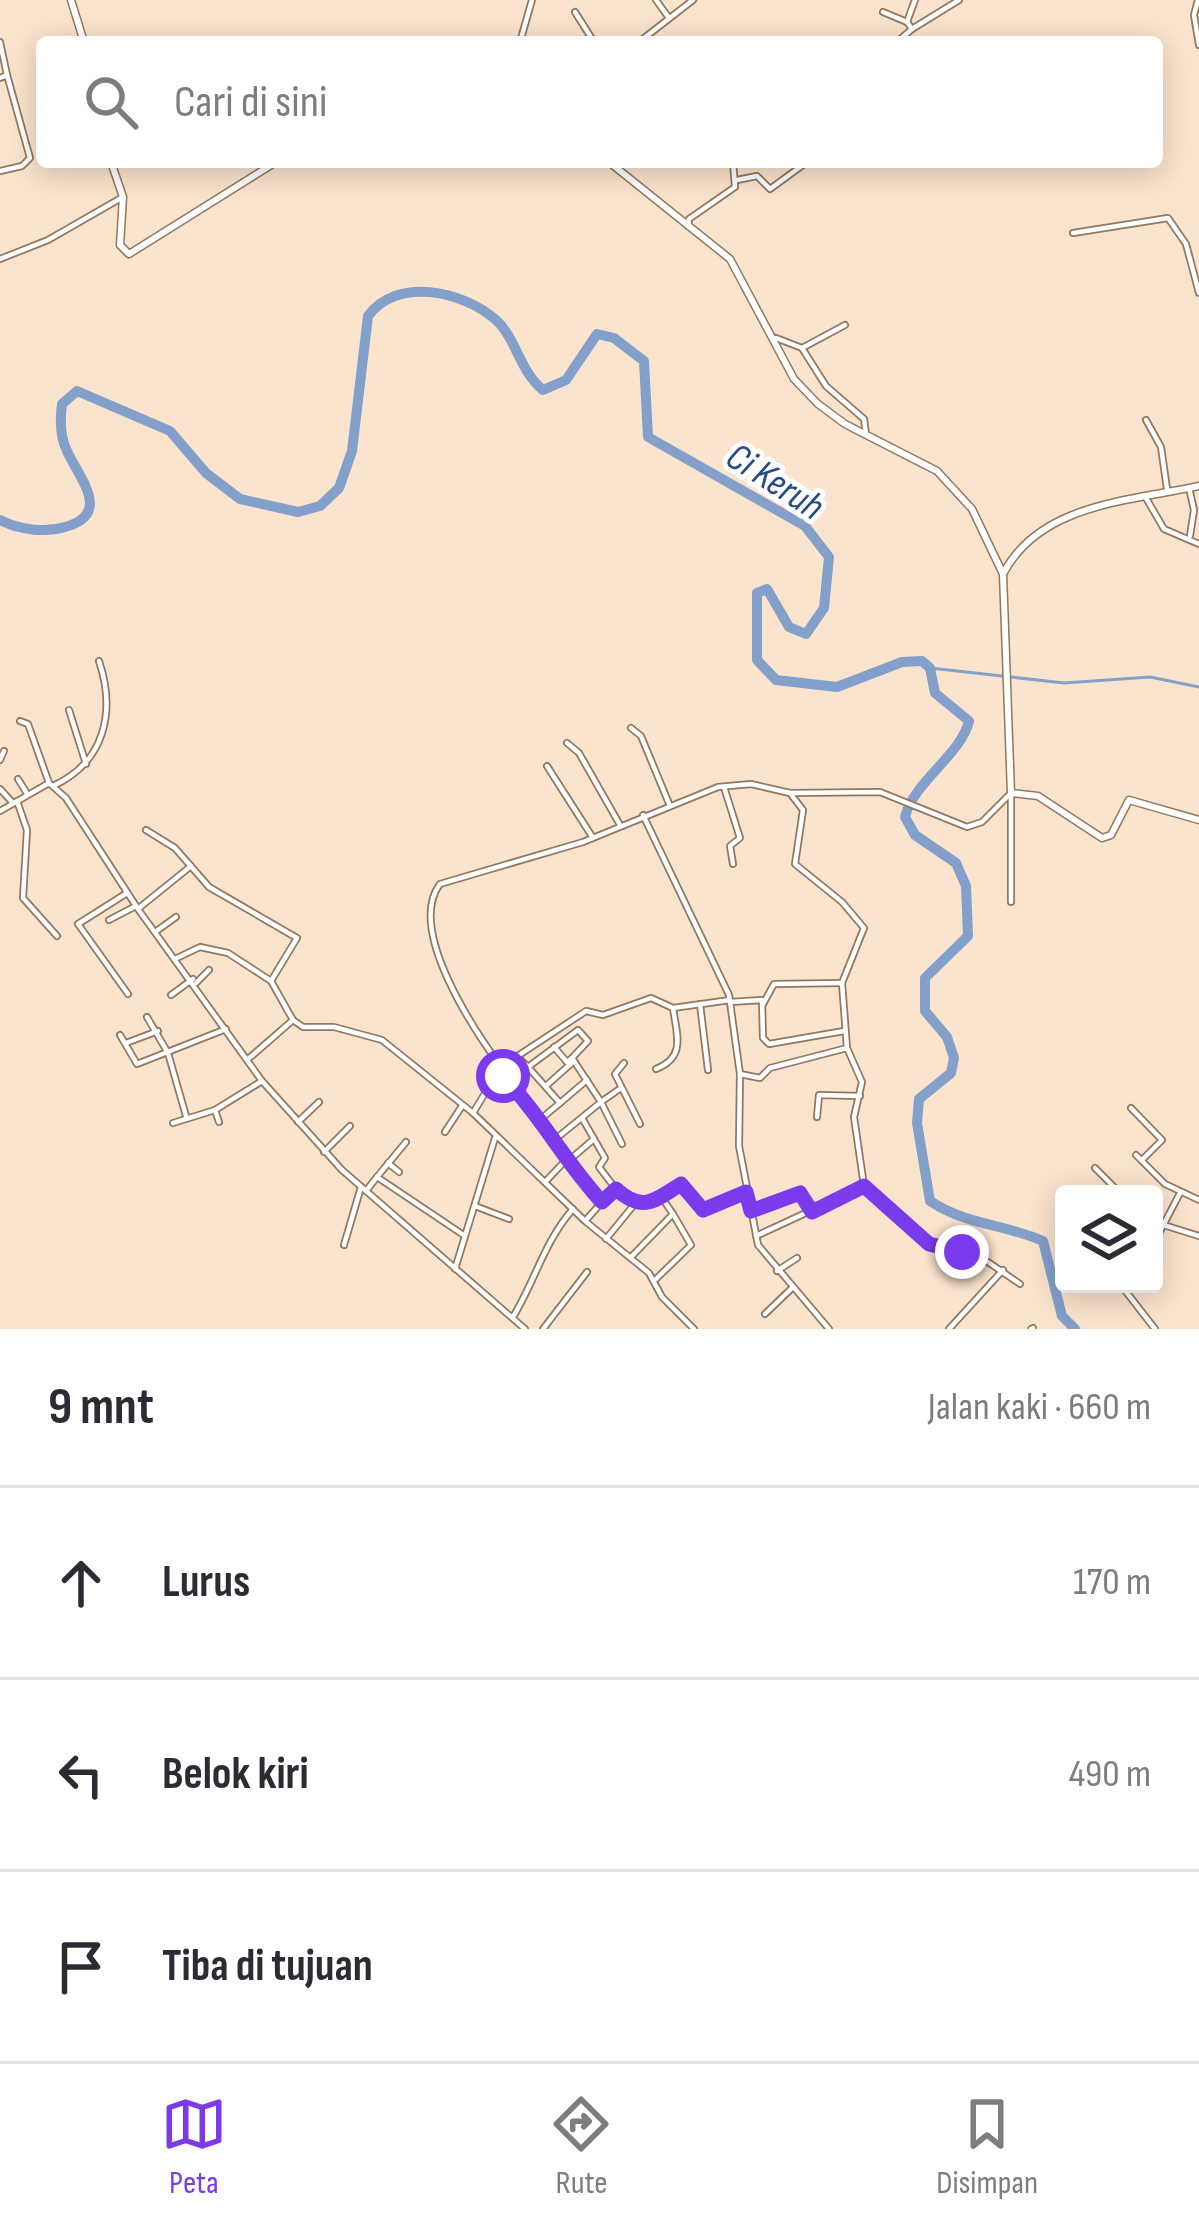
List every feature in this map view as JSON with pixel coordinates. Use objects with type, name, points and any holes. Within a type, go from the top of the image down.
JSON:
[{"type":"street","points":[[71,0],[82,36]]},
{"type":"street","points":[[522,36],[532,0]]},
{"type":"street","points":[[656,0],[669,18]]},
{"type":"street","points":[[646,36],[693,0]]},
{"type":"street","points":[[908,22],[915,0]]},
{"type":"street","points":[[904,36],[959,0]]},
{"type":"street","points":[[1198,0],[1194,15],[1199,46]]},
{"type":"street","points":[[574,12],[590,36]]},
{"type":"street","points":[[883,12],[908,22],[912,29]]},
{"type":"street","points":[[0,42],[3,76],[30,158],[22,166],[0,171]]},
{"type":"street","points":[[113,168],[124,197],[120,245],[129,254],[266,168]]},
{"type":"street","points":[[617,168],[730,259],[800,387],[829,415],[952,484],[982,526],[1003,574],[1011,902]]},
{"type":"street","points":[[688,226],[689,219],[731,191],[737,180],[734,168]]},
{"type":"street","points":[[737,180],[757,176],[770,189],[799,168]]},
{"type":"street","points":[[0,259],[48,240],[124,197]]},
{"type":"street","points":[[1073,233],[1168,218],[1186,244],[1199,293]]},
{"type":"street","points":[[802,348],[845,325]]},
{"type":"street","points":[[776,338],[802,348],[826,386],[864,419],[866,434]]},
{"type":"street","points":[[1146,420],[1161,447],[1168,489]]},
{"type":"street","points":[[1003,574],[1017,550],[1042,530],[1168,489],[1194,487],[1190,538]]},
{"type":"street","points":[[1144,494],[1164,529],[1199,544]]},
{"type":"street","points":[[0,811],[26,792],[86,764],[110,709],[99,661]]},
{"type":"street","points":[[69,710],[86,764]]},
{"type":"street","points":[[20,722],[28,724],[51,784],[83,821],[137,908],[195,981],[262,1081],[363,1189],[525,1329]]},
{"type":"street","points":[[631,728],[640,736],[670,806]]},
{"type":"street","points":[[567,743],[578,753],[620,825]]},
{"type":"street","points":[[0,760],[4,751]]},
{"type":"street","points":[[547,766],[592,838]]},
{"type":"street","points":[[18,779],[26,792]]},
{"type":"street","points":[[501,1066],[448,983],[437,946],[436,888],[592,838],[643,815],[724,787],[751,784],[790,793],[826,790],[902,797],[955,825],[975,826],[1011,794],[1038,796],[1102,838],[1111,835],[1129,800],[1199,820]]},
{"type":"street","points":[[724,787],[740,838],[730,846],[733,864]]},
{"type":"street","points":[[0,789],[15,802],[26,824],[23,898],[57,936]]},
{"type":"street","points":[[790,793],[803,810],[795,864],[842,902],[864,928],[842,983],[847,1048],[862,1082],[854,1117],[864,1186],[929,1244],[1003,1270],[1020,1284]]},
{"type":"street","points":[[643,815],[730,1001],[740,1074],[737,1123],[756,1236],[776,1271],[820,1326],[829,1329]]},
{"type":"street","points":[[146,830],[209,887],[298,939],[271,981]]},
{"type":"street","points":[[110,920],[137,908],[191,866]]},
{"type":"street","points":[[128,893],[78,924],[128,994]]},
{"type":"street","points":[[155,932],[176,917]]},
{"type":"street","points":[[176,959],[200,947],[227,953],[271,981],[292,1020],[303,1028],[334,1027],[382,1040],[472,1113],[585,1221],[656,1279],[662,1297],[690,1328]]},
{"type":"street","points":[[172,994],[209,970]]},
{"type":"street","points":[[763,1004],[774,984],[842,983]]},
{"type":"street","points":[[472,1113],[501,1066],[586,1011],[603,1015],[651,998],[673,1008],[761,999],[763,1038],[769,1044],[844,1031]]},
{"type":"street","points":[[700,1004],[708,1070]]},
{"type":"street","points":[[656,1069],[672,1063],[678,1053],[673,1008]]},
{"type":"street","points":[[147,1017],[168,1053],[186,1116]]},
{"type":"street","points":[[247,1060],[292,1020]]},
{"type":"street","points":[[120,1034],[136,1064],[226,1029]]},
{"type":"street","points":[[528,1067],[580,1030],[588,1041],[545,1087]]},
{"type":"street","points":[[127,1043],[158,1031]]},
{"type":"street","points":[[554,1046],[587,1080],[622,1144]]},
{"type":"street","points":[[740,1074],[760,1078],[770,1068],[847,1048]]},
{"type":"street","points":[[518,1056],[560,1103]]},
{"type":"street","points":[[624,1063],[615,1074],[640,1124]]},
{"type":"street","points":[[503,1076],[542,1118],[566,1162],[602,1202]]},
{"type":"street","points":[[542,1118],[587,1080]]},
{"type":"street","points":[[173,1123],[215,1110],[262,1081]]},
{"type":"street","points":[[557,1139],[621,1088]]},
{"type":"street","points":[[817,1117],[819,1095],[860,1096]]},
{"type":"street","points":[[298,1123],[319,1102]]},
{"type":"street","points":[[445,1132],[462,1106]]},
{"type":"street","points":[[1131,1108],[1161,1137],[1139,1158],[1180,1193],[1199,1200]]},
{"type":"street","points":[[215,1110],[219,1123]]},
{"type":"street","points":[[582,1118],[605,1158],[583,1181]]},
{"type":"street","points":[[324,1152],[350,1126]]},
{"type":"street","points":[[455,1269],[495,1138]]},
{"type":"street","points":[[545,1182],[594,1139]]},
{"type":"street","points":[[344,1245],[363,1189],[406,1142]]},
{"type":"street","points":[[388,1163],[399,1172]]},
{"type":"street","points":[[599,1167],[634,1204]]},
{"type":"street","points":[[1095,1168],[1112,1185]]},
{"type":"street","points":[[377,1177],[464,1236]]},
{"type":"street","points":[[606,1238],[634,1204],[662,1198],[681,1184],[707,1210],[746,1192]]},
{"type":"street","points":[[756,1236],[864,1186]]},
{"type":"street","points":[[585,1221],[616,1189]]},
{"type":"street","points":[[751,1211],[800,1193],[812,1212]]},
{"type":"street","points":[[1163,1231],[1180,1193]]},
{"type":"street","points":[[656,1279],[691,1245],[662,1198]]},
{"type":"street","points":[[475,1206],[508,1219]]},
{"type":"street","points":[[512,1318],[543,1262],[543,1247],[573,1209]]},
{"type":"street","points":[[630,1258],[673,1214]]},
{"type":"street","points":[[1165,1228],[1199,1236]]},
{"type":"street","points":[[776,1271],[797,1258]]},
{"type":"street","points":[[949,1329],[1003,1270]]},
{"type":"street","points":[[543,1329],[587,1272]]},
{"type":"street","points":[[765,1314],[792,1288]]},
{"type":"street","points":[[1127,1293],[1156,1329]]},
{"type":"waterway","name":"Ci Keruh","points":[[0,520],[49,530],[79,521],[87,513],[88,494],[61,428],[62,404],[77,391],[170,431],[206,473],[240,499],[298,512],[320,506],[339,488],[352,451],[368,316],[395,296],[430,292],[482,310],[503,327],[543,390],[566,380],[597,334],[614,338],[644,361],[648,437],[805,526],[829,557],[824,608],[806,634],[789,627],[767,589],[757,593],[757,660],[776,680],[837,687],[902,662],[922,661],[930,668],[935,693],[969,721],[905,817],[915,835],[956,863],[966,886],[968,936],[925,978],[925,1011],[947,1037],[954,1058],[951,1073],[919,1099],[917,1123],[930,1201],[957,1215],[1043,1241],[1062,1316],[1075,1329]]},
{"type":"waterway","points":[[930,668],[1064,683],[1150,677],[1199,687]]},
{"type":"route","points":[[503,1076],[542,1118],[565,1161],[602,1202],[616,1189],[629,1202],[649,1205],[681,1184],[703,1210],[746,1192],[751,1211],[800,1193],[812,1212],[864,1186],[929,1244],[962,1252]]}]
